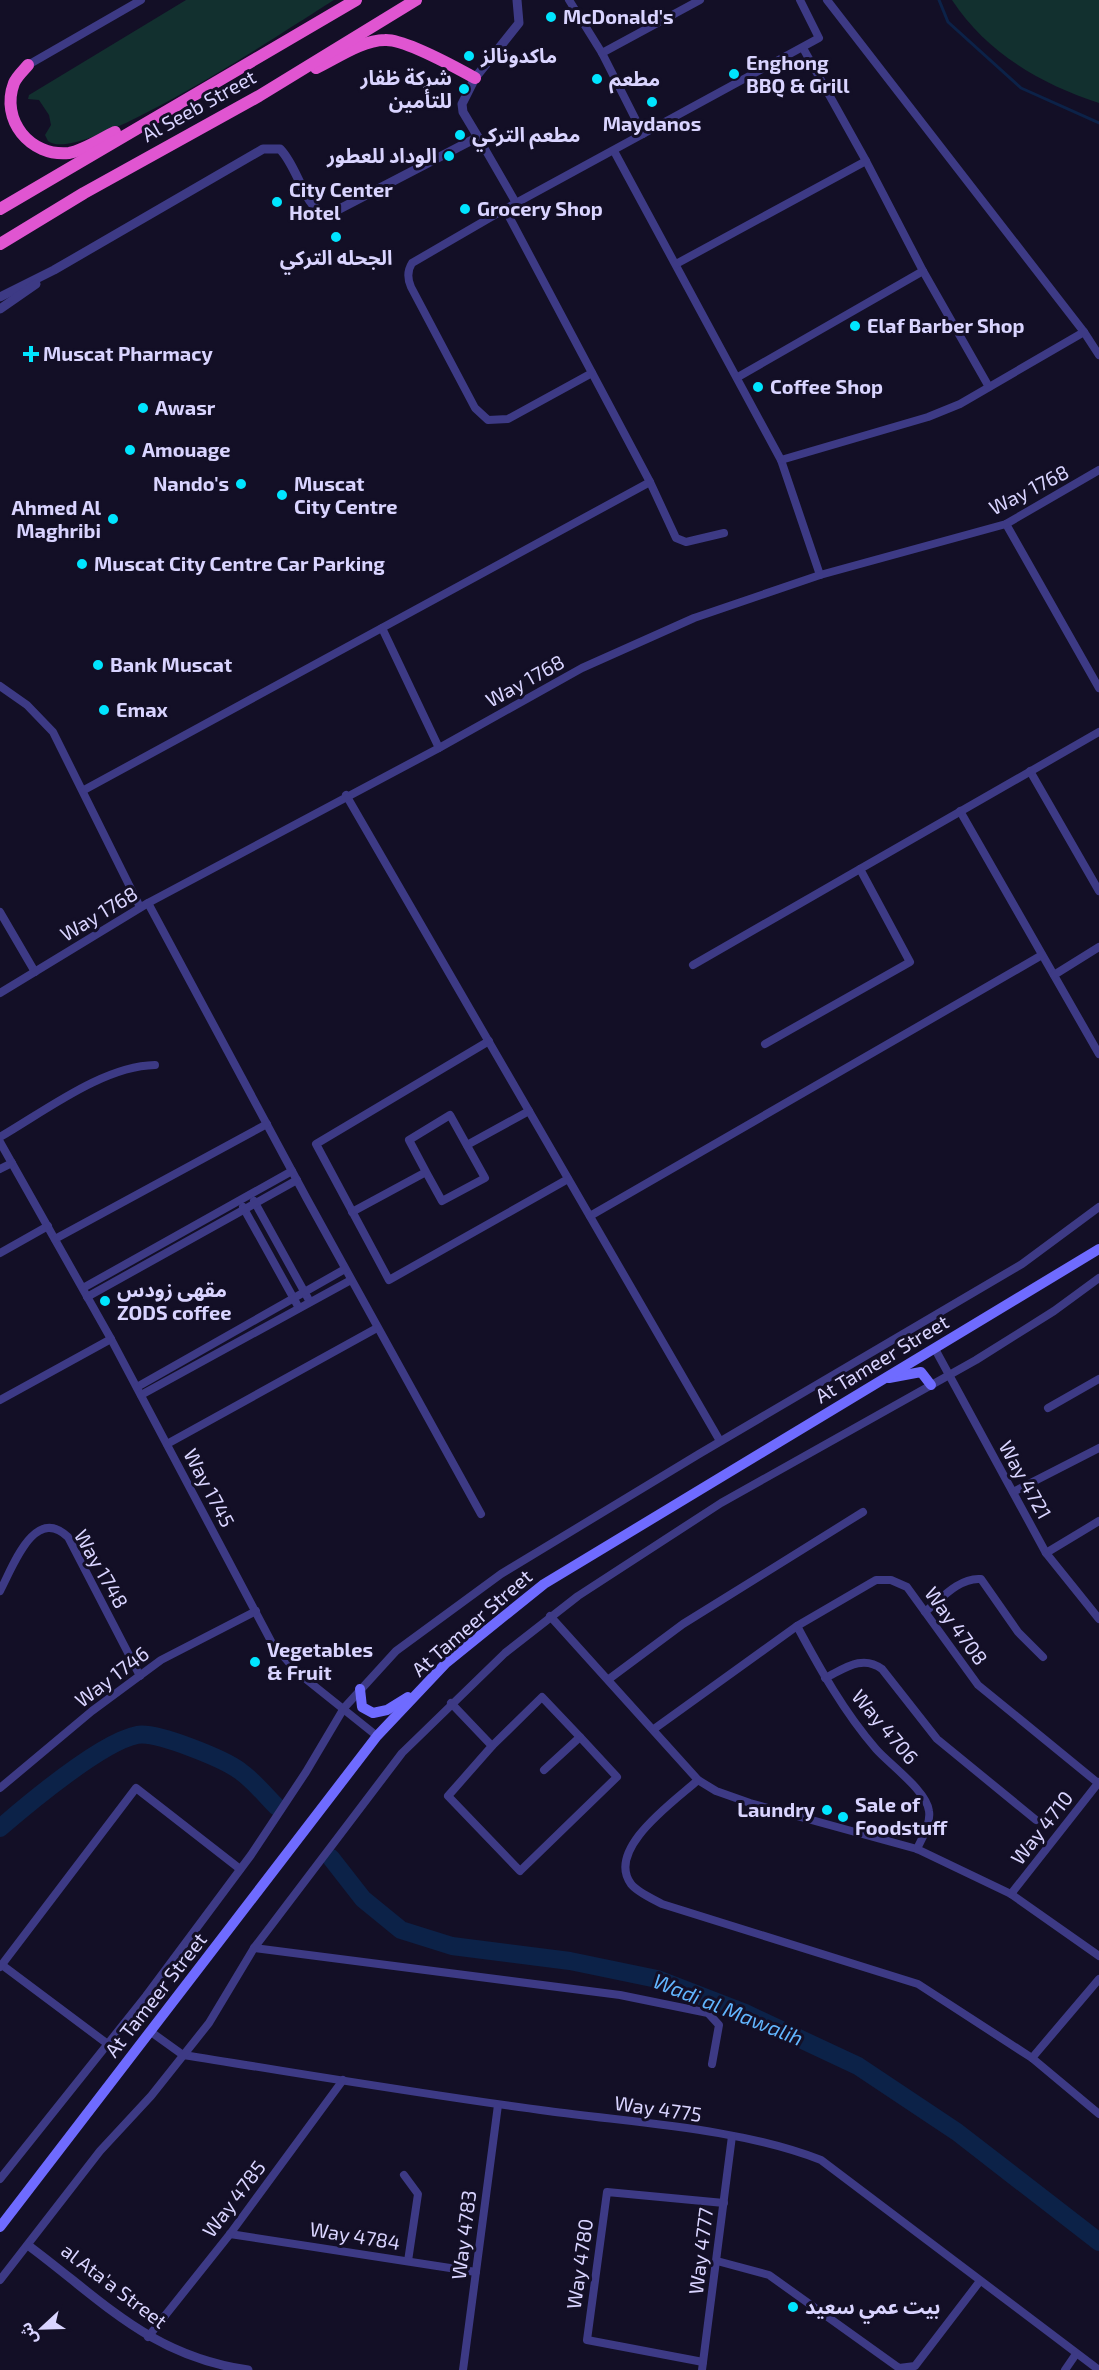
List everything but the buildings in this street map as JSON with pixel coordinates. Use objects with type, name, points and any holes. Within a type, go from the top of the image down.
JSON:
[{"type":"highway","name":"Al Seeb Street","points":[[0,209],[356,0]]},
{"type":"highway","name":"Al Seeb Street","points":[[0,244],[84,193],[259,96],[416,0]]},
{"type":"highway","points":[[259,96],[360,46],[386,39],[433,56],[475,78]]},
{"type":"highway","points":[[28,65],[14,81],[11,113],[16,127],[36,148],[53,153],[71,153],[136,122],[150,119]]},
{"type":"main road","name":"At Tameer Street","points":[[0,2227],[377,1736],[446,1663],[544,1584],[1099,1249]]},
{"type":"main road","points":[[886,1378],[921,1372],[931,1385]]},
{"type":"main road","points":[[360,1689],[362,1707],[373,1713],[387,1710],[419,1692]]},
{"type":"street","points":[[28,65],[141,0]]},
{"type":"street","points":[[516,202],[463,112],[462,104],[475,78],[519,23],[517,0]]},
{"type":"street","points":[[569,0],[602,53],[643,134]]},
{"type":"street","points":[[602,53],[700,0]]},
{"type":"street","points":[[592,373],[508,419],[488,420],[475,408],[411,287],[407,275],[412,263],[505,208],[819,38],[800,0]]},
{"type":"street","points":[[827,0],[1099,354]]},
{"type":"street","points":[[803,48],[866,161],[922,271],[989,387]]},
{"type":"street","points":[[0,297],[54,270],[263,149],[280,149],[290,159],[317,212],[326,216],[478,137]]},
{"type":"street","points":[[614,151],[782,460],[820,575]]},
{"type":"street","points":[[676,264],[866,161]]},
{"type":"street","points":[[505,208],[641,462],[676,538],[686,542],[724,533]]},
{"type":"street","points":[[0,309],[54,270]]},
{"type":"street","points":[[738,377],[922,271]]},
{"type":"street","points":[[782,460],[928,417],[960,404],[1084,332]]},
{"type":"street","name":"Way 1768","points":[[0,993],[140,907],[346,795],[439,748],[582,668],[694,618],[820,575],[1006,524],[1099,470]]},
{"type":"street","points":[[84,790],[650,482]]},
{"type":"street","points":[[1006,524],[1099,688]]},
{"type":"street","points":[[382,628],[439,748]]},
{"type":"street","points":[[0,686],[27,705],[53,732],[84,790],[140,907]]},
{"type":"street","points":[[693,965],[1099,732]]},
{"type":"street","points":[[1030,771],[1099,891]]},
{"type":"street","points":[[346,795],[720,1441]]},
{"type":"street","points":[[960,811],[1099,1054]]},
{"type":"street","points":[[765,1044],[910,962],[860,869]]},
{"type":"street","points":[[148,903],[377,1328],[481,1514]]},
{"type":"street","points":[[0,912],[35,972]]},
{"type":"street","points":[[1054,975],[1099,947]]},
{"type":"street","points":[[590,1216],[1042,955]]},
{"type":"street","points":[[489,1041],[316,1144],[389,1280],[568,1179]]},
{"type":"street","points":[[0,1139],[112,1073],[134,1065],[155,1065]]},
{"type":"street","points":[[467,1145],[529,1111]]},
{"type":"street","points":[[450,1115],[485,1178],[442,1201],[426,1172],[409,1140],[450,1115]]},
{"type":"street","points":[[55,1239],[267,1124]]},
{"type":"street","name":"Way 1745","points":[[0,1139],[111,1339],[281,1655],[297,1672],[377,1736]]},
{"type":"street","points":[[0,1169],[12,1163]]},
{"type":"street","points":[[83,1288],[292,1171]]},
{"type":"street","points":[[352,1212],[426,1172]]},
{"type":"street","points":[[87,1297],[297,1180]]},
{"type":"street","points":[[251,1194],[310,1302]]},
{"type":"street","points":[[240,1200],[299,1308]]},
{"type":"street","points":[[0,2178],[109,2045],[240,1869],[306,1773],[344,1708],[396,1651],[501,1574],[720,1441],[1022,1264],[1099,1206]]},
{"type":"street","points":[[0,1253],[48,1226]]},
{"type":"street","points":[[136,1387],[345,1269]]},
{"type":"street","points":[[0,2280],[29,2246],[100,2151],[151,2096],[209,2023],[254,1948],[402,1753],[505,1653],[550,1616],[721,1503],[949,1375],[1054,1311],[1099,1278]]},
{"type":"street","points":[[141,1395],[351,1280]]},
{"type":"street","points":[[167,1444],[377,1328]]},
{"type":"street","points":[[0,1400],[111,1339]]},
{"type":"street","name":"Way 4721","points":[[934,1349],[1046,1553],[1099,1619]]},
{"type":"street","points":[[1048,1408],[1099,1379]]},
{"type":"street","points":[[1013,1492],[1099,1448]]},
{"type":"street","points":[[609,1679],[683,1624],[863,1512]]},
{"type":"street","points":[[1046,1553],[1099,1521]]},
{"type":"street","name":"Way 1748","points":[[0,1591],[31,1534],[48,1527],[62,1531],[68,1537],[140,1676]]},
{"type":"street","points":[[925,1612],[961,1583],[972,1578],[981,1580],[1018,1632],[1043,1657]]},
{"type":"street","name":"Way 4708","points":[[654,1728],[797,1626],[876,1580],[891,1580],[907,1587],[978,1684],[1099,1783]]},
{"type":"street","name":"Way 1746","points":[[0,1788],[92,1711],[161,1660],[256,1611]]},
{"type":"street","points":[[550,1616],[654,1728],[698,1780],[716,1791],[750,1803],[917,1849],[1011,1894],[1099,1956]]},
{"type":"street","name":"Way 4706","points":[[797,1626],[825,1678],[875,1748],[922,1795],[930,1810],[928,1824],[917,1849]]},
{"type":"street","points":[[825,1678],[861,1661],[873,1662],[882,1669],[938,1739],[1036,1820]]},
{"type":"street","points":[[542,1697],[617,1777],[520,1871],[448,1796],[492,1746],[542,1697]]},
{"type":"street","points":[[451,1703],[492,1746]]},
{"type":"street","points":[[544,1770],[580,1737]]},
{"type":"street","points":[[698,1780],[640,1833],[628,1851],[625,1870],[632,1885],[662,1904],[918,1984],[1032,2058],[1099,2114]]},
{"type":"street","name":"Way 4710","points":[[1011,1894],[1099,1783]]},
{"type":"street","points":[[109,2045],[1,1966],[136,1788],[240,1869]]},
{"type":"street","points":[[254,1948],[620,1995],[708,2013],[719,2025],[712,2064]]},
{"type":"street","points":[[1032,2058],[1099,1979]]},
{"type":"street","name":"Way 4775","points":[[151,2032],[183,2055],[498,2105],[732,2136],[789,2148],[821,2160],[1099,2370]]},
{"type":"street","name":"Way 4785","points":[[148,2337],[230,2234],[343,2080]]},
{"type":"street","name":"Way 4783","points":[[463,2370],[498,2105]]},
{"type":"street","name":"Way 4777","points":[[703,2366],[732,2136]]},
{"type":"street","points":[[404,2175],[418,2194],[408,2261]]},
{"type":"street","name":"Way 4780","points":[[703,2366],[587,2340],[607,2192],[724,2203]]},
{"type":"street","name":"Way 4784","points":[[230,2234],[476,2272]]},
{"type":"street","name":"al Ata'a Street","points":[[29,2246],[148,2337],[173,2350],[213,2365],[248,2370]]},
{"type":"street","points":[[717,2261],[769,2275],[791,2293],[899,2368],[915,2366],[980,2281]]},
{"type":"street","points":[[1065,2370],[1076,2354]]},
{"type":"green space","points":[[186,0],[334,0],[189,90],[143,115],[101,134],[68,144],[48,141],[45,135],[51,125],[49,115],[39,100],[28,99],[29,95]]},
{"type":"green space","points":[[952,0],[1099,0],[1099,103],[1056,86],[1016,64],[981,35]]},
{"type":"waterway","points":[[939,0],[948,22],[1021,88],[1099,123]]},
{"type":"waterway","name":"Wadi al Mawalih","points":[[0,1828],[47,1789],[86,1761],[122,1740],[137,1735],[174,1741],[232,1766],[250,1779],[277,1807]]},
{"type":"waterway","name":"Wadi al Mawalih","points":[[331,1858],[363,1899],[401,1930],[452,1946],[570,1961],[657,1979],[745,2013],[858,2066],[957,2132],[1099,2242]]},
{"type":"place","name":"McDonald's","points":[[551,17]]},
{"type":"place","name":"ماكدونالز","points":[[469,56]]},
{"type":"place","name":"Enghong BBQ & Grill","points":[[734,74]]},
{"type":"place","name":"مطعم","points":[[597,79]]},
{"type":"place","name":"شركة ظفار للتأمين","points":[[464,89]]},
{"type":"place","name":"Maydanos","points":[[652,102]]},
{"type":"place","name":"مطعم التركي","points":[[460,135]]},
{"type":"place","name":"الوداد للعطور","points":[[449,156]]},
{"type":"place","name":"City Center Hotel","points":[[277,202]]},
{"type":"place","name":"Grocery Shop","points":[[465,209]]},
{"type":"place","name":"الجحله التركي","points":[[336,237]]},
{"type":"place","name":"Elaf Barber Shop","points":[[855,326]]},
{"type":"place","name":"Muscat Pharmacy","points":[[31,354]]},
{"type":"place","name":"Coffee Shop","points":[[758,387]]},
{"type":"place","name":"Awasr","points":[[143,408]]},
{"type":"place","name":"Amouage","points":[[130,450]]},
{"type":"place","name":"Nando's","points":[[241,484]]},
{"type":"place","name":"Muscat City Centre","points":[[282,495]]},
{"type":"place","name":"Ahmed Al Maghribi","points":[[113,519]]},
{"type":"place","name":"Muscat City Centre Car Parking","points":[[82,564]]},
{"type":"place","name":"Bank Muscat","points":[[98,665]]},
{"type":"place","name":"Emax","points":[[104,710]]},
{"type":"place","name":"مقهى زودس ZODS coffee","points":[[105,1301]]},
{"type":"place","name":"Vegetables & Fruit","points":[[255,1662]]},
{"type":"place","name":"Laundry","points":[[827,1810]]},
{"type":"place","name":"Sale of Foodstuff","points":[[843,1817]]},
{"type":"place","name":"بيت عمي سعيد","points":[[793,2307]]}]
